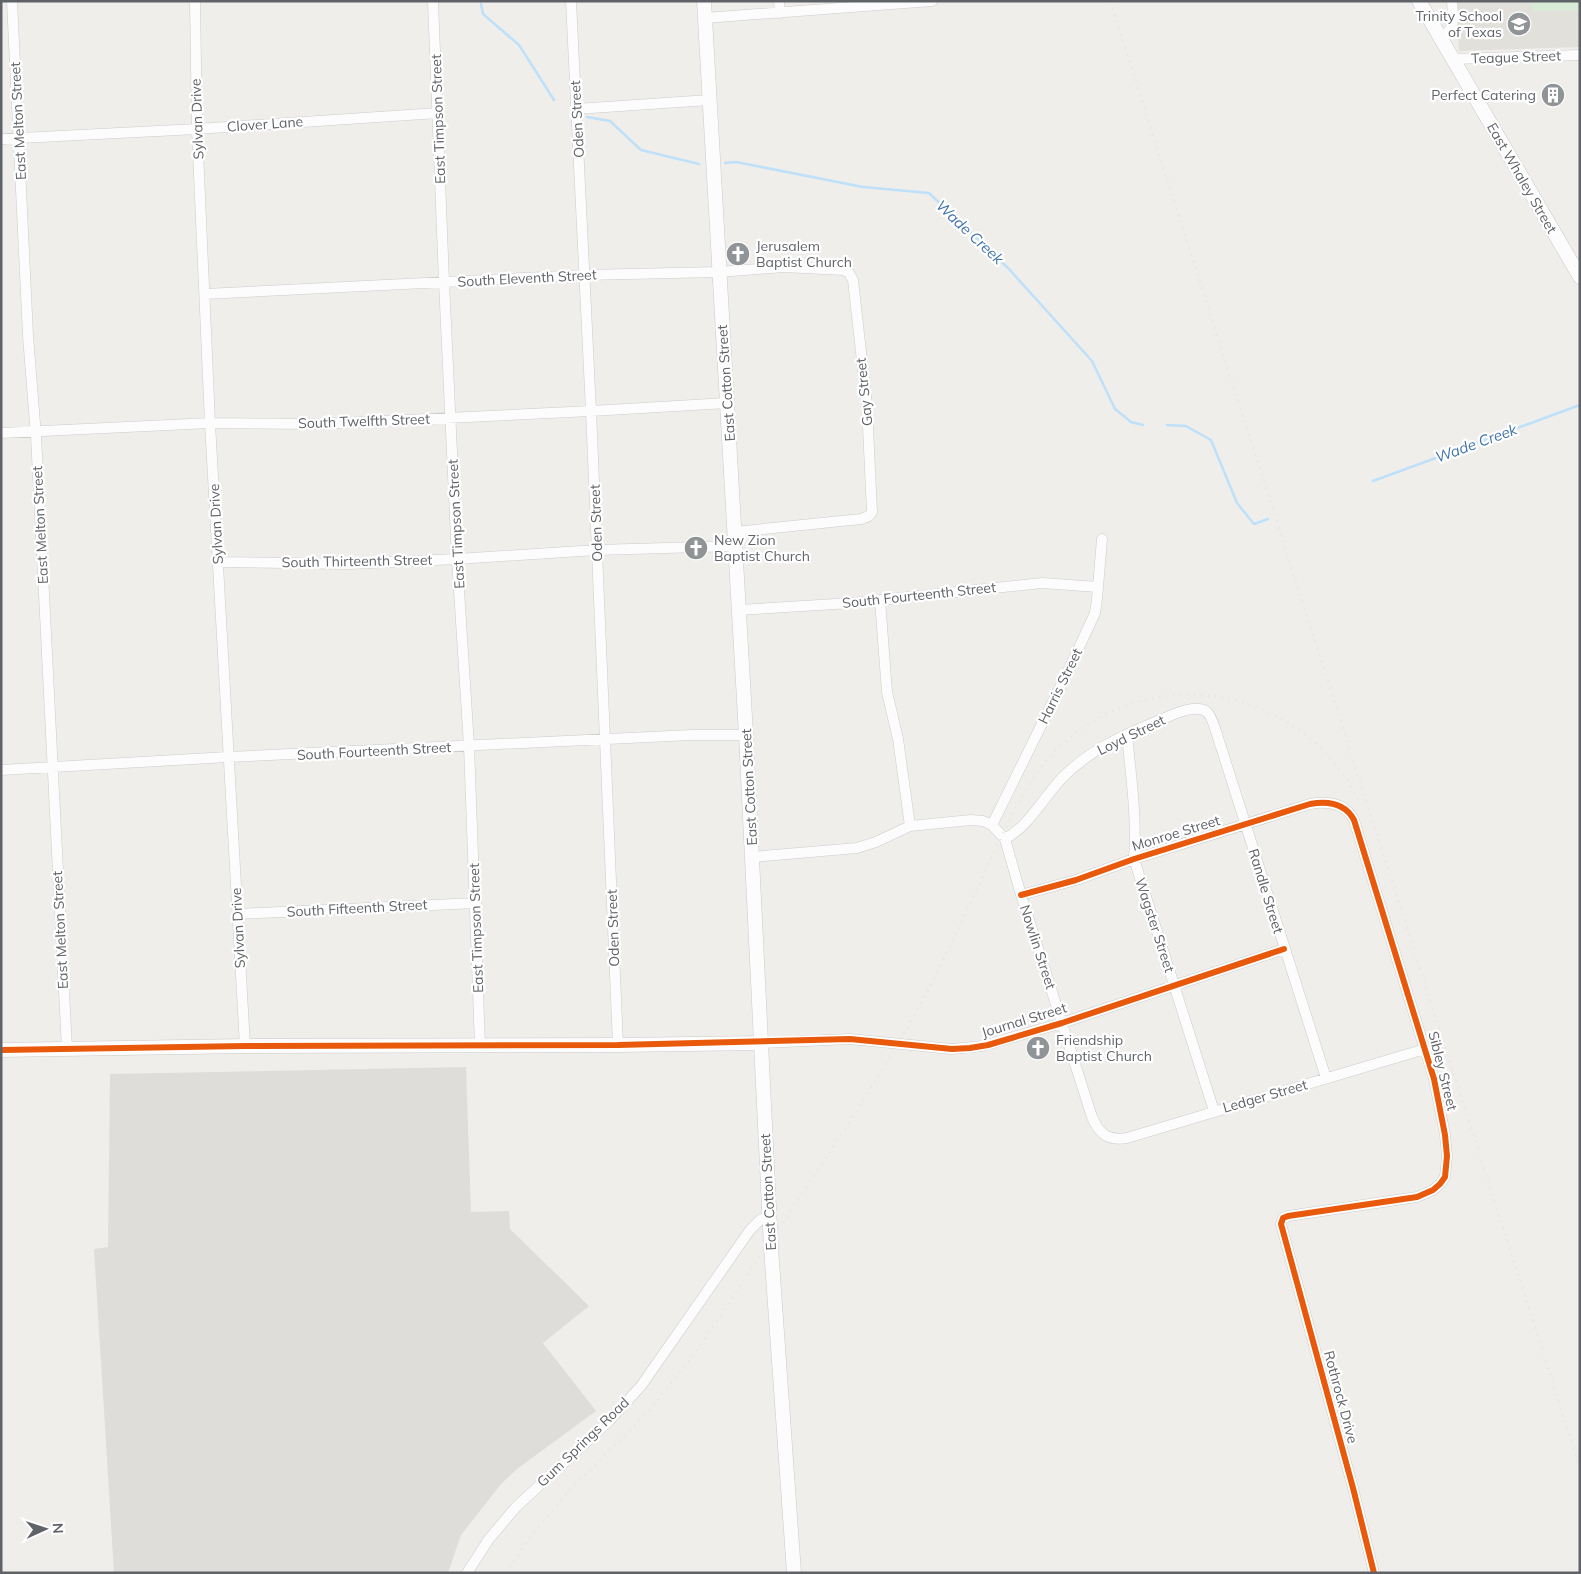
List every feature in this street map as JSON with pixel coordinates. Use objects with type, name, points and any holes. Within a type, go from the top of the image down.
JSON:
[{"type":"main road","name":"East Cotton Street","points":[[704,1],[746,735],[770,1216],[794,1573]]},
{"type":"main road","name":"East Whaley Street","points":[[1419,1],[1580,277]]},
{"type":"main road","points":[[1,1050],[245,1046],[761,1043]]},
{"type":"street","name":"East Melton Street","points":[[12,1],[28,336],[36,431],[67,1050]]},
{"type":"street","name":"Sylvan Drive","points":[[194,1],[197,129],[210,423],[245,1046]]},
{"type":"street","name":"East Timpson Street","points":[[433,1],[450,418],[469,746],[480,1046]]},
{"type":"street","name":"Oden Street","points":[[571,1],[618,1045]]},
{"type":"street","points":[[779,1],[780,13]]},
{"type":"street","points":[[705,18],[932,1]]},
{"type":"street","points":[[1440,39],[1452,27],[1452,1]]},
{"type":"street","name":"Teague Street","points":[[1453,59],[1580,55]]},
{"type":"street","points":[[576,109],[709,100]]},
{"type":"street","name":"Clover Lane","points":[[1,139],[197,129],[438,113]]},
{"type":"street","name":"South Eleventh Street","points":[[205,294],[584,276],[719,272],[790,267],[839,269],[848,272]]},
{"type":"street","name":"Gay Street","points":[[734,532],[861,519],[871,514],[873,505],[867,406],[853,280],[848,272]]},
{"type":"street","name":"South Twelfth Street","points":[[1,433],[210,423],[321,424],[591,412],[727,403]]},
{"type":"street","name":"Harris Street","points":[[992,824],[1070,667],[1090,622],[1096,606],[1102,539]]},
{"type":"street","name":"South Thirteenth Street","points":[[218,562],[335,564],[457,559],[597,550],[735,546]]},
{"type":"street","name":"South Fourteenth Street","points":[[739,610],[880,600],[1042,583],[1098,587]]},
{"type":"street","points":[[880,600],[887,692],[898,739],[910,826]]},
{"type":"street","name":"Loyd Street","points":[[1005,839],[1014,834],[1024,824],[1064,777],[1096,751],[1127,734],[1176,714],[1190,710],[1200,710]]},
{"type":"street","name":"Randle Street","points":[[1200,710],[1207,712],[1211,719],[1326,1078]]},
{"type":"street","name":"Wagster Street","points":[[1127,734],[1135,818],[1134,859],[1214,1111]]},
{"type":"street","name":"South Fourteenth Street","points":[[1,770],[605,739],[691,735],[746,735]]},
{"type":"street","name":"Monroe Street","points":[[1022,896],[1310,804],[1322,802],[1339,806]]},
{"type":"street","name":"Sibley Street","points":[[1281,1228],[1282,1221],[1288,1216],[1417,1197],[1433,1190],[1443,1181],[1447,1168],[1446,1145],[1436,1086],[1425,1049],[1356,826],[1351,816],[1339,806]]},
{"type":"street","points":[[752,857],[858,848],[910,826],[941,822],[978,820],[992,824],[1005,839]]},
{"type":"street","name":"Nowlin Street","points":[[1005,839],[1092,1117],[1105,1136]]},
{"type":"street","name":"South Fifteenth Street","points":[[237,914],[476,903]]},
{"type":"street","name":"Journal Street","points":[[761,1043],[857,1040],[942,1048],[970,1048],[988,1045],[1284,949]]},
{"type":"street","name":"Ledger Street","points":[[1105,1136],[1114,1139],[1127,1138],[1425,1049]]},
{"type":"street","name":"Gum Springs Road","points":[[467,1573],[489,1539],[516,1506],[609,1421],[630,1398],[652,1371],[750,1230],[760,1220],[770,1216]]},
{"type":"street","name":"Rothrock Drive","points":[[1281,1228],[1374,1573]]},
{"type":"shaded area","name":"Trinity School of Texas","points":[[1456,1],[1580,1],[1580,47],[1459,51]]},
{"type":"shaded area","points":[[466,1067],[471,1212],[509,1211],[510,1229],[589,1306],[543,1343],[596,1411],[517,1469],[501,1484],[461,1535],[448,1573],[114,1573],[94,1249],[108,1247],[110,1074]]},
{"type":"green space","points":[[1532,1],[1580,1],[1580,10],[1533,11]]},
{"type":"waterway","name":"Wade Creek","points":[[481,4],[483,14],[519,45],[554,100]]},
{"type":"waterway","name":"Wade Creek","points":[[587,117],[610,121],[641,150],[699,164]]},
{"type":"waterway","name":"Wade Creek","points":[[725,163],[736,162],[863,187],[929,193],[1008,268],[1092,361],[1115,409],[1131,422],[1143,425]]},
{"type":"waterway","name":"Wade Creek","points":[[1373,481],[1580,405]]},
{"type":"waterway","name":"Wade Creek","points":[[1167,425],[1186,426],[1211,440],[1237,503],[1254,524],[1268,519]]},
{"type":"railway","points":[[1110,1],[1580,1468]]},
{"type":"railway","points":[[506,1573],[529,1538],[568,1492],[649,1411],[711,1330],[889,1059],[934,979],[1019,801],[1035,775],[1054,752],[1092,722],[1133,703],[1177,695],[1220,697],[1262,710],[1301,731],[1334,763],[1360,803]]},
{"type":"cycle path","points":[[1021,895],[1076,880],[1134,859],[1310,804],[1335,804],[1346,810],[1354,820],[1434,1079],[1445,1135],[1447,1156],[1445,1177],[1440,1184],[1433,1190],[1417,1197],[1288,1216],[1283,1218],[1281,1224],[1353,1488],[1374,1573]]},
{"type":"cycle path","points":[[1,1050],[245,1046],[618,1045],[850,1039],[952,1049],[970,1048],[988,1045],[1062,1023],[1284,949]]},
{"type":"place","name":"Trinity School of Texas","points":[[1519,24]]},
{"type":"place","name":"Perfect Catering","points":[[1553,95]]},
{"type":"place","name":"Jerusalem Baptist Church","points":[[738,254]]},
{"type":"place","name":"New Zion Baptist Church","points":[[696,548]]},
{"type":"place","name":"Friendship Baptist Church","points":[[1038,1048]]}]
